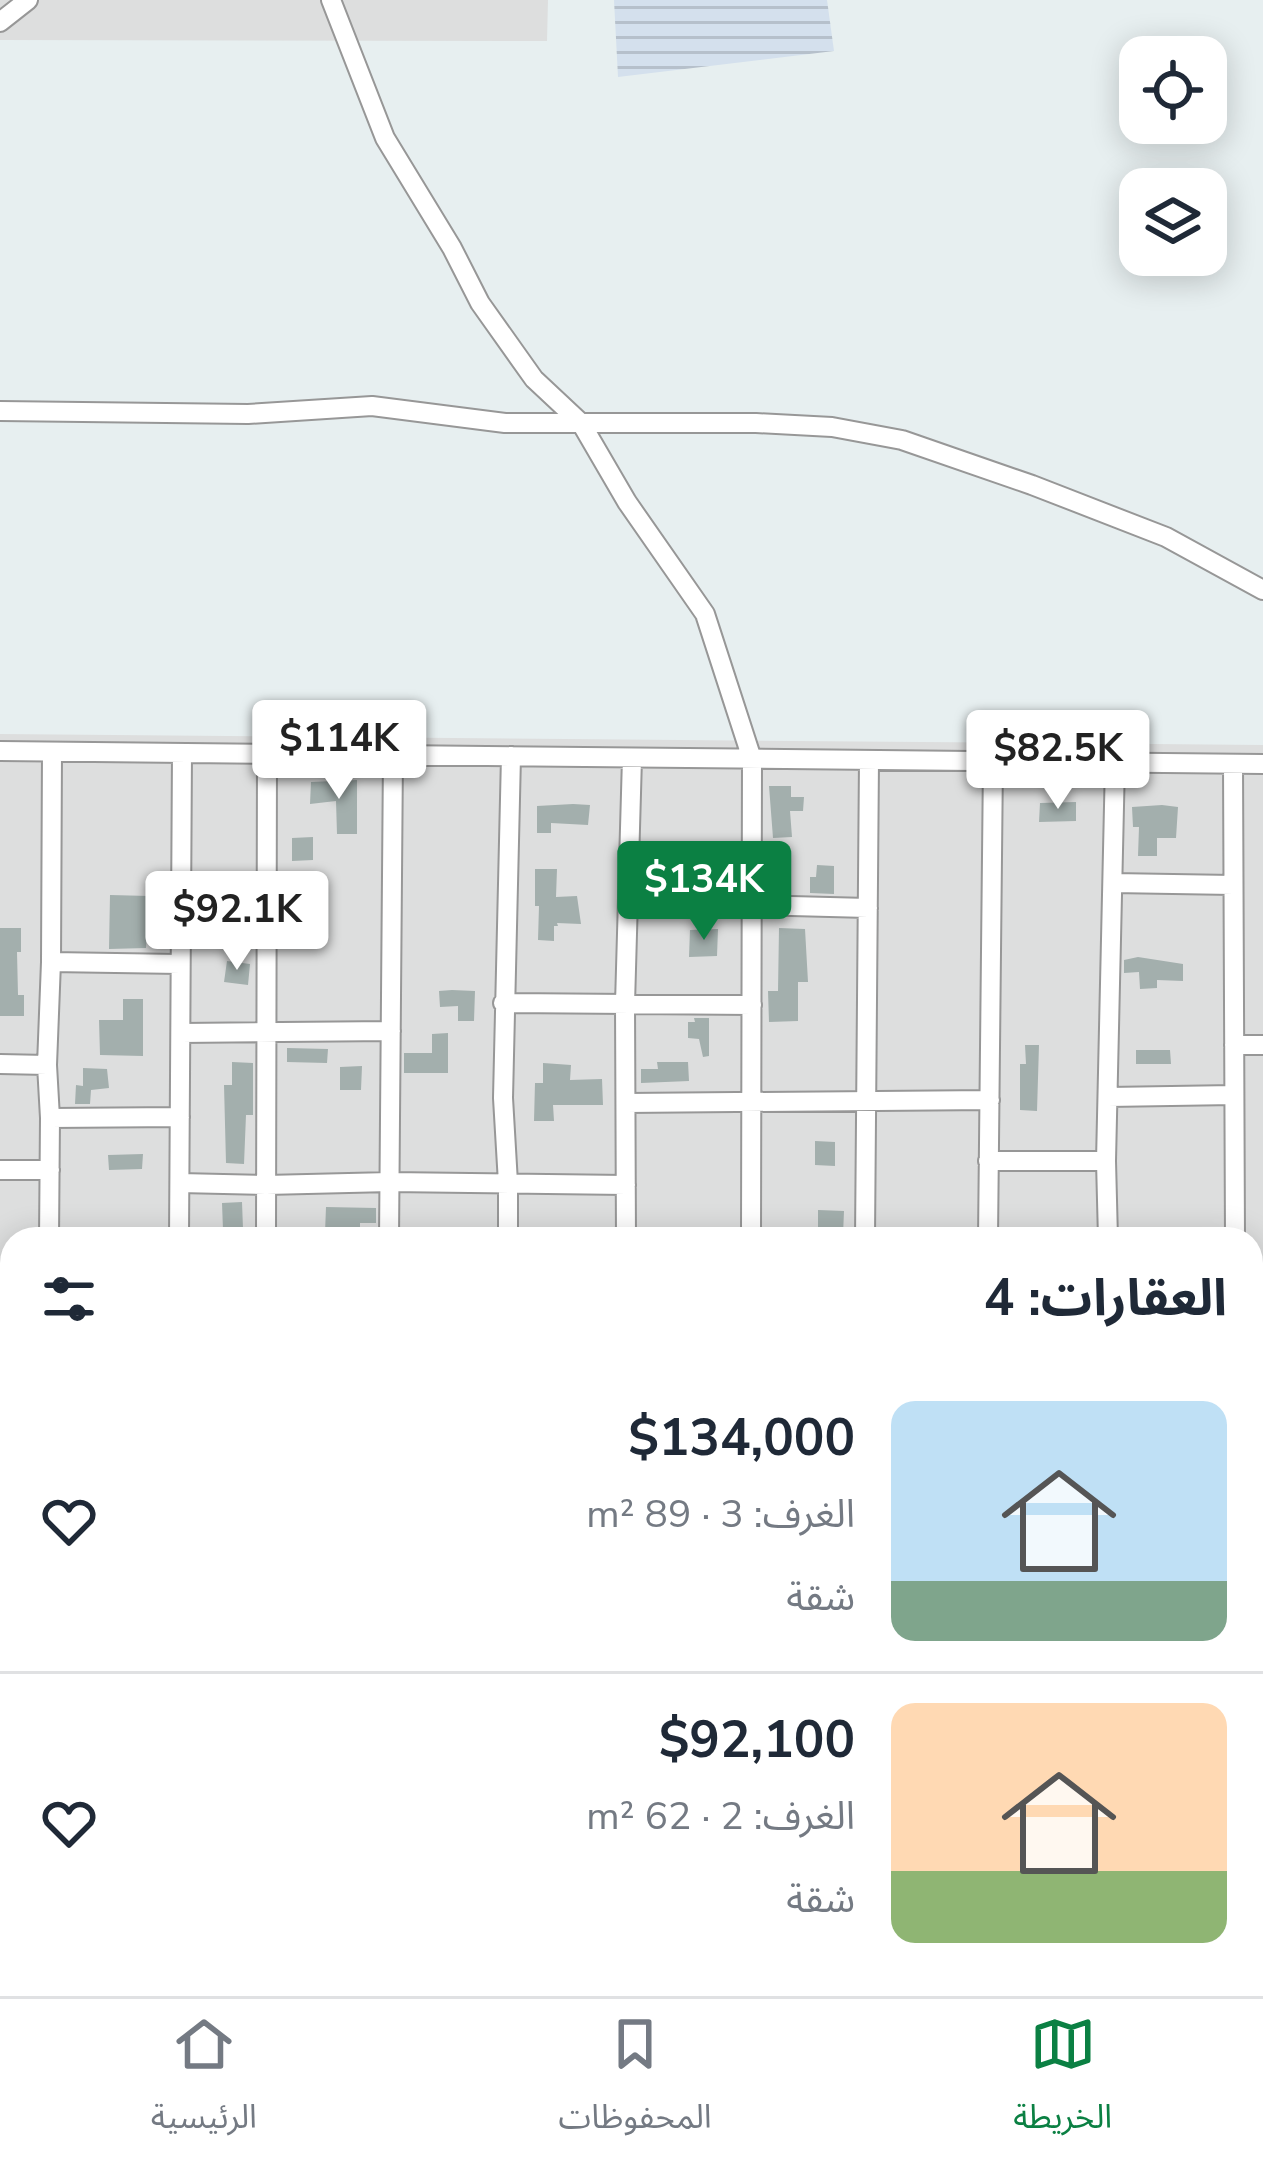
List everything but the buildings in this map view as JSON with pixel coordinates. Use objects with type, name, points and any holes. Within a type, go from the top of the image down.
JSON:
[{"type":"street","points":[[0,22],[28,0]]},
{"type":"street","points":[[331,0],[385,138],[480,303],[534,379],[581,423],[627,502],[705,614],[752,759],[751,1227]]},
{"type":"street","points":[[0,411],[248,414],[372,406],[505,423],[756,423],[832,428],[902,440],[1032,484],[1166,536],[1263,590]]},
{"type":"street","points":[[0,752],[1263,764]]},
{"type":"street","points":[[49,1227],[52,752]]},
{"type":"street","points":[[179,1227],[182,753]]},
{"type":"street","points":[[266,1227],[267,754]]},
{"type":"street","points":[[389,1227],[393,755]]},
{"type":"street","points":[[508,1227],[502,1098],[511,756]]},
{"type":"street","points":[[626,1227],[632,758]]},
{"type":"street","points":[[865,1227],[869,760]]},
{"type":"street","points":[[988,1227],[993,761]]},
{"type":"street","points":[[1108,1227],[1115,763]]},
{"type":"street","points":[[1233,764],[1234,1227]]},
{"type":"street","points":[[1113,883],[1233,885]]},
{"type":"street","points":[[752,905],[868,908]]},
{"type":"street","points":[[51,962],[180,964]]},
{"type":"street","points":[[503,1003],[752,1005]]},
{"type":"street","points":[[181,1033],[391,1031]]},
{"type":"street","points":[[1234,1045],[1263,1045]]},
{"type":"street","points":[[0,1064],[47,1064]]},
{"type":"street","points":[[1108,1096],[1234,1095]]},
{"type":"street","points":[[626,1103],[990,1100]]},
{"type":"street","points":[[50,1118],[180,1117]]},
{"type":"street","points":[[988,1161],[1106,1160]]},
{"type":"street","points":[[0,1170],[50,1170]]},
{"type":"street","points":[[180,1183],[626,1185]]},
{"type":"shaded area","points":[[0,0],[548,0],[547,41],[0,40]]},
{"type":"shaded area","points":[[614,0],[827,0],[834,51],[618,77]]},
{"type":"shaded area","points":[[0,734],[1263,745],[1263,1227],[0,1227]]}]
